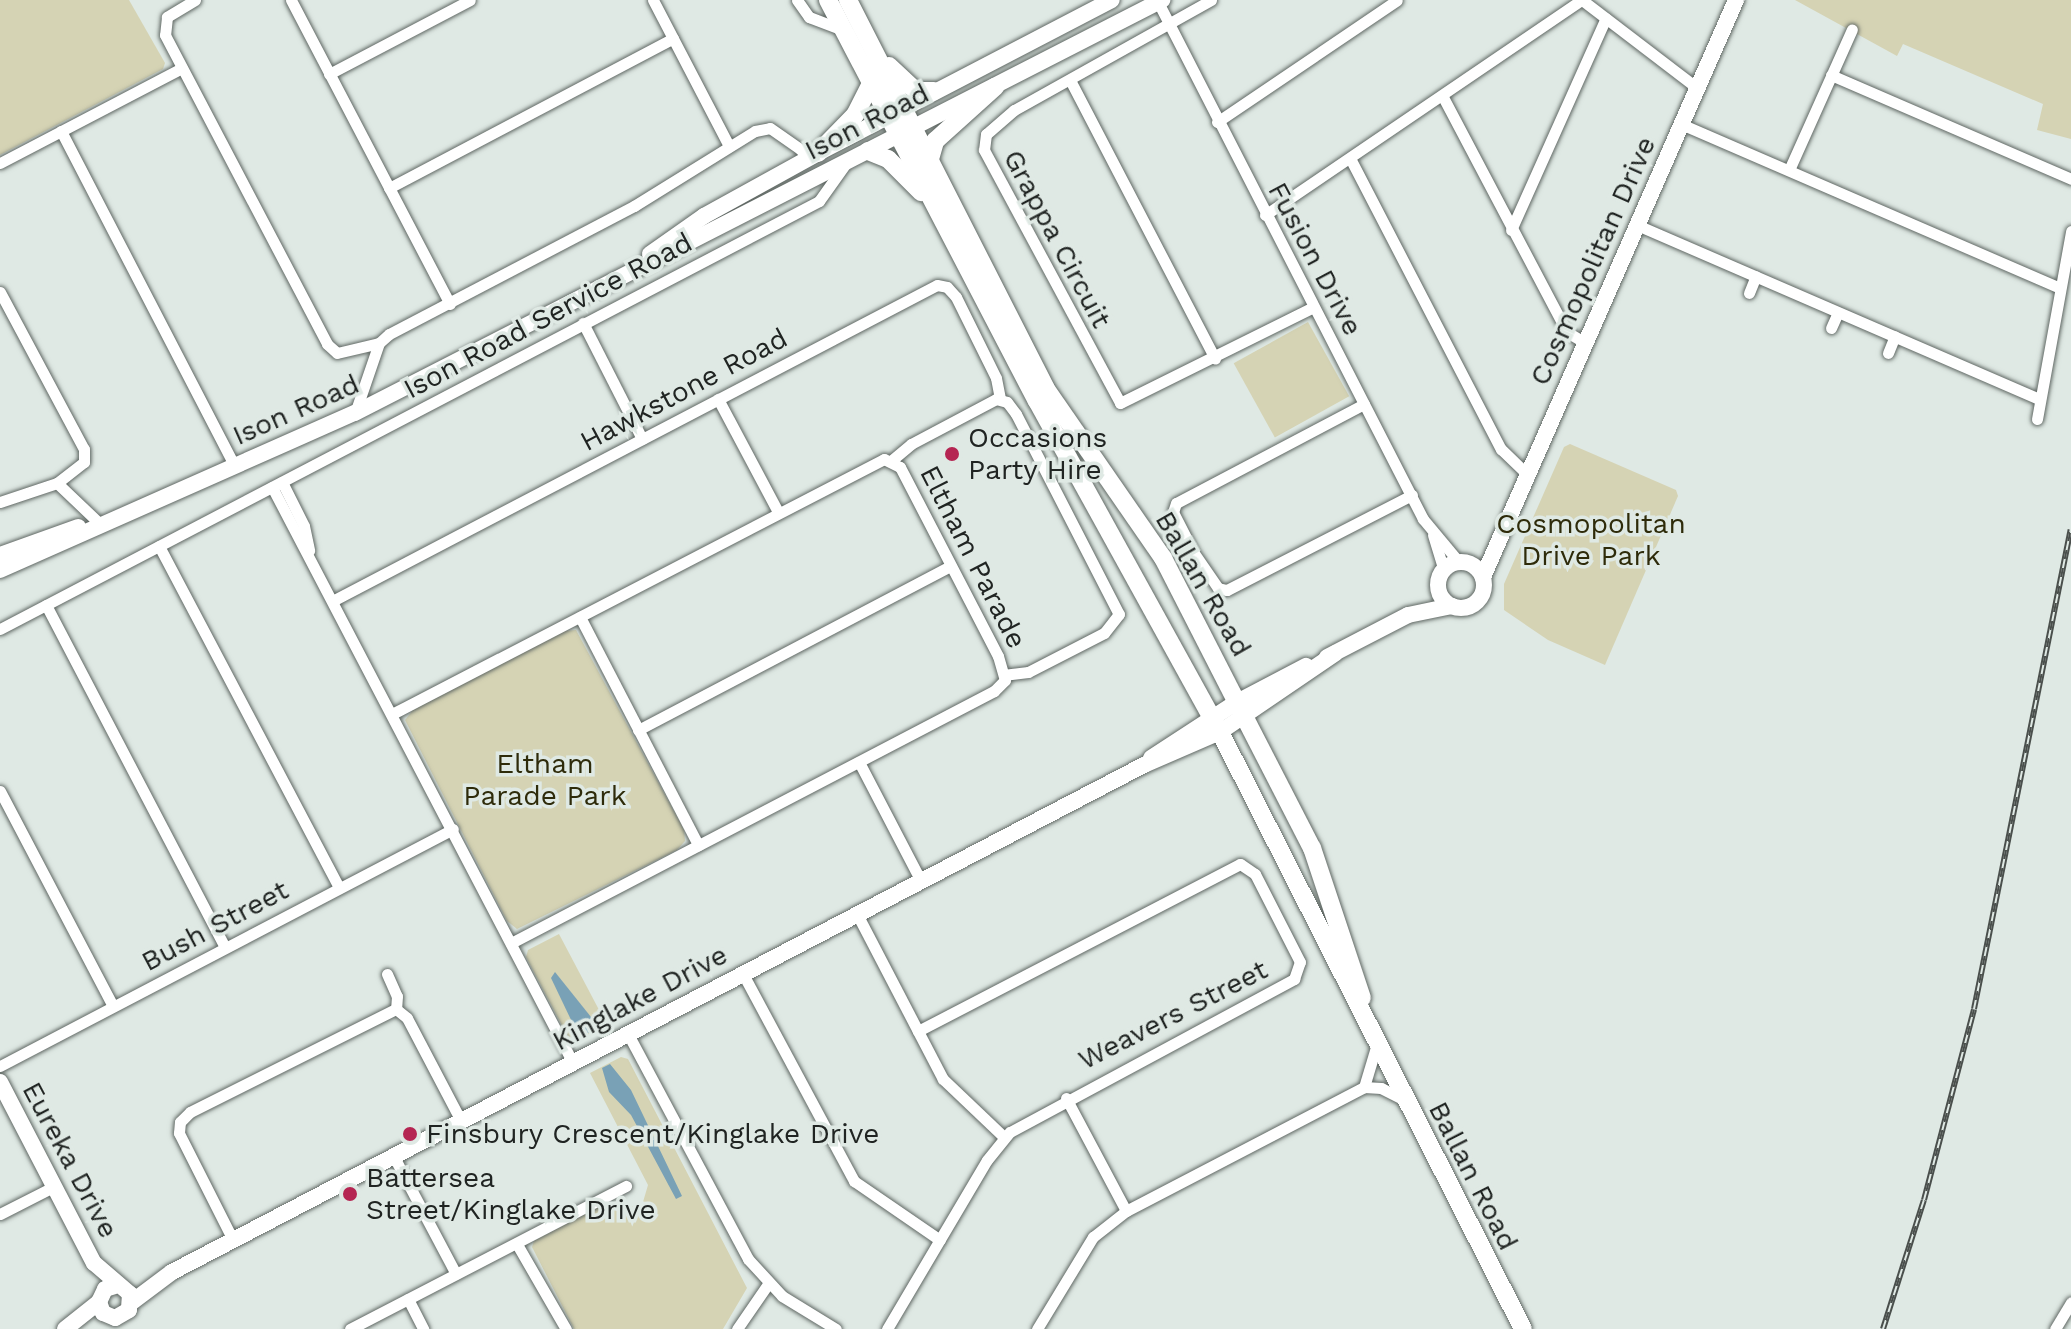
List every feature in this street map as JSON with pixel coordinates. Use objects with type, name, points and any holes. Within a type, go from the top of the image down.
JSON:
[{"type":"main road","name":"Ballan Road","points":[[828,0],[870,85],[896,112]]},
{"type":"main road","name":"Ballan Road","points":[[848,0],[872,46],[938,212],[1217,725],[1376,1047],[1523,1329]]},
{"type":"main road","points":[[872,46],[910,87],[934,91]]},
{"type":"main road","points":[[818,153],[855,115],[870,85]]},
{"type":"main road","points":[[930,159],[935,141],[995,87]]},
{"type":"main road","name":"Ballan Road","points":[[906,131],[930,159],[1046,389],[1163,558],[1240,708],[1330,892],[1376,1047]]},
{"type":"main road","points":[[868,151],[888,159],[938,212]]},
{"type":"street","points":[[195,0],[165,23],[165,35],[330,350],[344,353],[379,343]]},
{"type":"street","points":[[291,0],[450,304]]},
{"type":"street","points":[[329,74],[470,0]]},
{"type":"street","points":[[653,0],[729,146]]},
{"type":"street","points":[[797,0],[809,17],[843,30]]},
{"type":"street","name":"Ison Road","points":[[596,291],[704,216],[934,91],[1112,0]]},
{"type":"street","name":"Grappa Circuit","points":[[1211,0],[1014,110],[986,134],[984,150],[1115,400],[1131,402],[1313,307]]},
{"type":"street","points":[[1217,122],[1397,0]]},
{"type":"street","points":[[1265,215],[1351,160],[1582,0],[1697,88]]},
{"type":"street","name":"Cosmopolitan Drive","points":[[1483,577],[1736,0]]},
{"type":"street","name":"Ison Road","points":[[0,570],[99,523],[355,413],[1159,1]]},
{"type":"street","name":"Fusion Drive","points":[[1159,1],[1217,122],[1433,535],[1441,578]]},
{"type":"street","points":[[1511,230],[1606,18]]},
{"type":"street","points":[[1789,170],[1852,29]]},
{"type":"street","points":[[389,188],[673,38]]},
{"type":"street","points":[[0,163],[182,68]]},
{"type":"street","points":[[1831,75],[2071,179]]},
{"type":"street","points":[[1070,80],[1215,358]]},
{"type":"street","points":[[1443,97],[1567,332],[1585,343]]},
{"type":"street","points":[[1681,124],[2060,288]]},
{"type":"street","name":"Ison Road Service Road","points":[[355,413],[379,343],[634,206],[729,146],[763,128],[801,150],[818,153]]},
{"type":"street","points":[[61,131],[235,466]]},
{"type":"street","points":[[1351,160],[1501,449],[1529,476]]},
{"type":"street","name":"Ison Road Service Road","points":[[0,629],[819,201],[847,161]]},
{"type":"street","points":[[1637,225],[2040,399]]},
{"type":"street","points":[[2037,419],[2071,231]]},
{"type":"street","points":[[1749,293],[1756,276]]},
{"type":"street","name":"Hawkstone Road","points":[[334,600],[942,285],[956,297],[996,378],[1000,398]]},
{"type":"street","points":[[0,292],[84,449],[84,462],[57,483],[0,502]]},
{"type":"street","points":[[1831,328],[1838,312]]},
{"type":"street","points":[[583,323],[642,439]]},
{"type":"street","points":[[1888,353],[1895,336]]},
{"type":"street","points":[[892,460],[911,444],[1000,398],[1016,414],[1119,614],[1104,633],[1028,672],[1005,675]]},
{"type":"street","points":[[718,399],[778,512]]},
{"type":"street","points":[[1364,404],[1181,500],[1173,512],[1216,585],[1227,590],[1412,495]]},
{"type":"street","name":"Eltham Parade","points":[[392,714],[871,464],[892,460],[951,566],[1005,675],[994,691],[511,943]]},
{"type":"street","points":[[57,483],[99,523]]},
{"type":"street","points":[[277,485],[304,526],[310,558],[573,1063]]},
{"type":"street","name":"Ison Road","points":[[0,555],[58,531],[99,523]]},
{"type":"street","name":"Fusion Drive","points":[[1433,535],[1465,563]]},
{"type":"street","name":"Cosmopolitan Drive","points":[[1465,563],[1496,542]]},
{"type":"street","points":[[159,546],[339,888]]},
{"type":"street","points":[[1240,708],[1408,615],[1452,606],[1469,606],[1479,600],[1483,577],[1465,563],[1441,578],[1408,615]]},
{"type":"street","points":[[638,730],[951,566]]},
{"type":"street","points":[[1441,578],[1452,606]]},
{"type":"street","points":[[46,605],[225,947]]},
{"type":"street","points":[[580,617],[698,845]]},
{"type":"street","points":[[1217,725],[1265,685],[1336,653]]},
{"type":"street","name":"Kinglake Drive","points":[[69,1327],[1217,725]]},
{"type":"street","points":[[859,762],[921,881]]},
{"type":"street","points":[[0,791],[113,1006]]},
{"type":"street","name":"Bush Street","points":[[0,1066],[453,829]]},
{"type":"street","name":"Weavers Street","points":[[887,1329],[1004,1137],[1066,1098],[1299,975],[1297,953],[1251,867],[1233,867],[918,1031]]},
{"type":"street","points":[[857,914],[943,1079],[1004,1137]]},
{"type":"street","points":[[387,974],[395,990],[396,1009],[407,1018],[461,1121]]},
{"type":"street","points":[[743,974],[854,1181],[940,1240]]},
{"type":"street","points":[[233,1240],[181,1139],[182,1118],[396,1009]]},
{"type":"street","points":[[628,1034],[735,1238],[768,1284],[836,1329]]},
{"type":"street","points":[[1364,1087],[1376,1047]]},
{"type":"street","name":"Eureka Drive","points":[[0,1082],[116,1305]]},
{"type":"street","points":[[1037,1329],[1093,1237],[1126,1211],[1364,1087],[1381,1088],[1403,1099]]},
{"type":"street","points":[[1066,1098],[1126,1211]]},
{"type":"street","points":[[394,1157],[456,1274]]},
{"type":"street","points":[[0,1214],[55,1186]]},
{"type":"street","points":[[350,1329],[518,1246],[544,1225],[626,1186]]},
{"type":"street","points":[[518,1246],[566,1329]]},
{"type":"street","points":[[737,1329],[768,1284]]},
{"type":"street","points":[[408,1299],[423,1329]]},
{"type":"street","points":[[2055,1329],[2071,1302]]},
{"type":"street","points":[[116,1305],[133,1329]]},
{"type":"green space","points":[[0,0],[129,0],[165,63],[163,69],[0,155]]},
{"type":"green space","points":[[1795,0],[2071,0],[2071,139],[2037,130],[2043,104],[1903,44],[1897,56]]},
{"type":"green space","points":[[1308,322],[1349,396],[1275,438],[1234,363]]},
{"type":"green space","name":"Cosmopolitan Drive Park","points":[[1570,444],[1676,490],[1678,496],[1605,665],[1548,640],[1504,610],[1504,584],[1564,447]]},
{"type":"green space","name":"Eltham Parade Park","points":[[576,630],[684,830],[685,841],[677,850],[517,929],[507,921],[405,720],[413,710],[564,631]]},
{"type":"green space","points":[[559,934],[607,1025],[575,1041],[569,1039],[526,957],[528,950]]},
{"type":"green space","points":[[621,1057],[628,1059],[747,1288],[723,1329],[574,1329],[532,1247],[534,1241],[602,1205],[626,1209],[643,1202],[648,1185],[590,1073]]},
{"type":"water","points":[[555,972],[591,1017],[592,1031],[586,1034],[573,1024],[551,978]]},
{"type":"water","points":[[610,1064],[631,1090],[682,1196],[676,1199],[631,1115],[609,1092],[602,1068]]},
{"type":"railway","points":[[1883,1329],[1924,1200],[1974,1009],[2071,530]]},
{"type":"place","name":"Occasions Party Hire","points":[[952,454]]},
{"type":"place","name":"Finsbury Crescent/Kinglake Drive","points":[[410,1134]]},
{"type":"place","name":"Battersea Street/Kinglake Drive","points":[[350,1194]]}]
